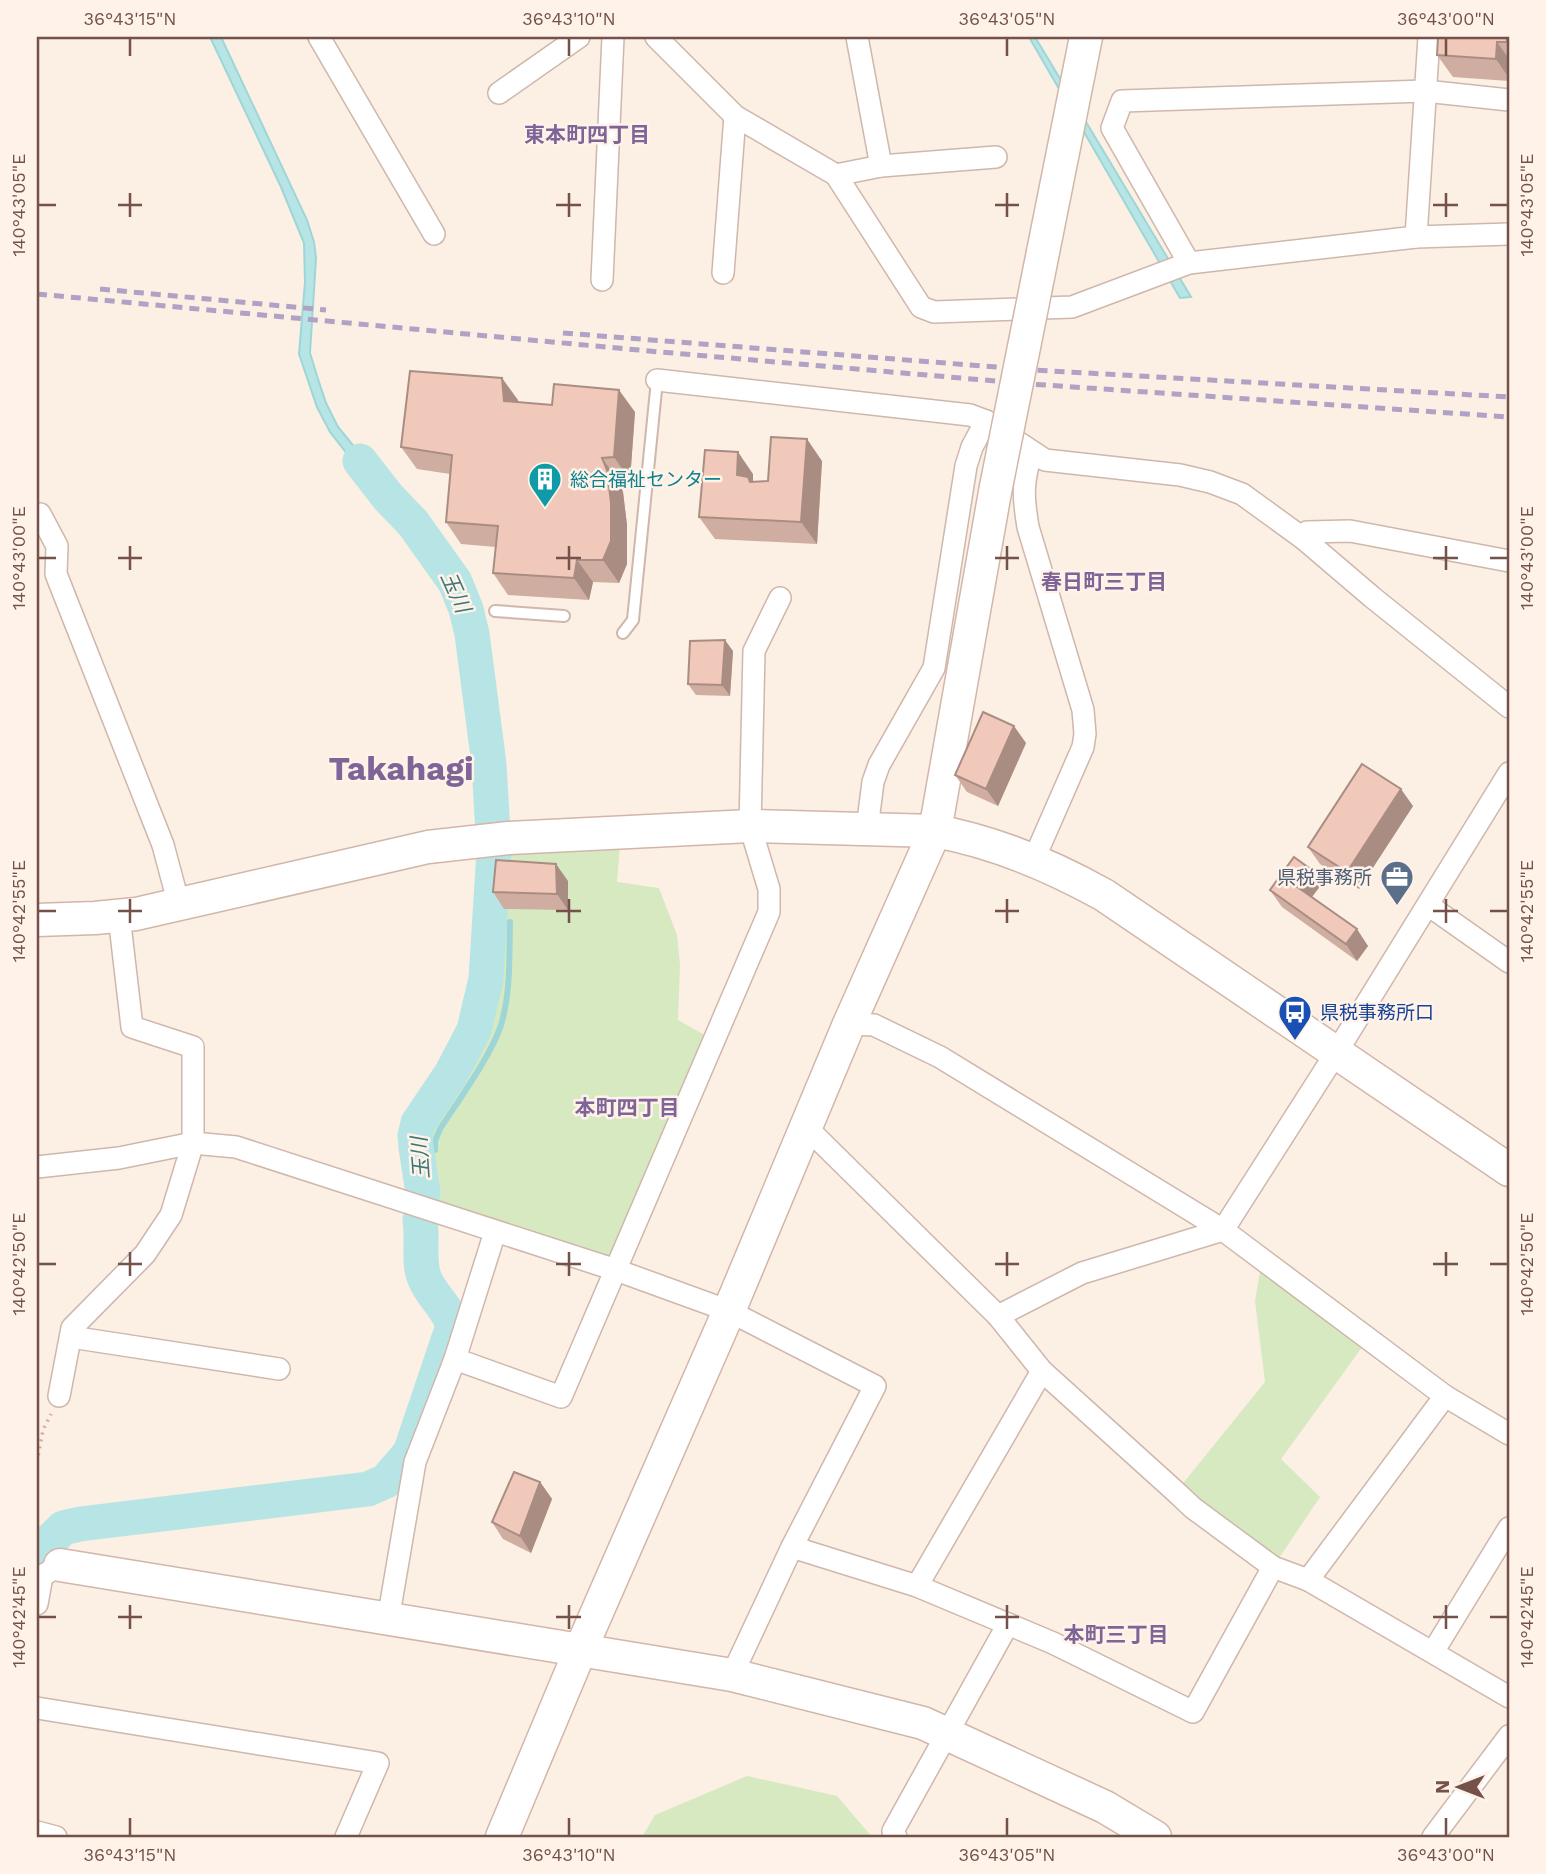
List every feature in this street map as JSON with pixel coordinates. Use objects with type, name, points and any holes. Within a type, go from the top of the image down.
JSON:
[{"type":"street","points":[[319,37],[434,234]]},
{"type":"street","points":[[499,93],[579,37]]},
{"type":"street","points":[[602,280],[613,37]]},
{"type":"street","points":[[656,37],[735,116],[836,175],[921,307],[934,312],[1072,307],[1189,263],[1416,237],[1509,234]]},
{"type":"street","points":[[857,37],[881,166]]},
{"type":"street","points":[[502,1837],[729,1311],[849,1024],[935,831],[995,492],[1086,37]]},
{"type":"street","points":[[1416,237],[1429,37]]},
{"type":"street","points":[[1189,263],[1112,128],[1122,101],[1425,91],[1509,100]]},
{"type":"street","points":[[723,273],[735,116]]},
{"type":"street","points":[[836,175],[881,166],[996,157]]},
{"type":"street","points":[[657,380],[970,415],[986,421],[1045,460],[1180,475],[1242,494],[1304,539],[1509,707]]},
{"type":"street","points":[[867,829],[873,782],[879,765],[934,668],[966,466],[972,447],[986,421]]},
{"type":"street","points":[[1032,452],[1024,475],[1028,527],[1083,710],[1085,734],[1083,747],[1034,859]]},
{"type":"street","points":[[37,514],[40,514],[57,546],[56,574],[163,845],[179,905]]},
{"type":"street","points":[[1304,539],[1307,532],[1350,531],[1509,561]]},
{"type":"street","points":[[455,1359],[561,1397],[769,912],[769,889],[750,826],[754,652],[780,598]]},
{"type":"street","points":[[998,1316],[1082,1273],[1223,1230],[1509,773]]},
{"type":"street","points":[[37,920],[119,916],[179,905],[428,847],[496,839],[750,826],[935,831],[996,845],[1034,859],[1104,895],[1509,1170]]},
{"type":"street","points":[[1427,905],[1509,962]]},
{"type":"street","points":[[59,1396],[72,1328],[145,1254],[171,1215],[193,1143],[193,1048],[132,1027],[119,916]]},
{"type":"street","points":[[849,1024],[874,1025],[940,1057],[1223,1230],[1445,1396],[1509,1434]]},
{"type":"street","points":[[807,1127],[998,1316],[1042,1371],[1193,1508],[1273,1567],[1308,1580],[1509,1697]]},
{"type":"street","points":[[37,1167],[119,1158],[193,1143],[236,1147],[616,1270],[729,1311],[875,1386],[792,1547],[732,1675]]},
{"type":"street","points":[[388,1620],[415,1462],[455,1359],[495,1232]]},
{"type":"street","points":[[71,1337],[279,1369]]},
{"type":"street","points":[[917,1586],[1042,1371]]},
{"type":"street","points":[[1308,1580],[1445,1396]]},
{"type":"street","points":[[1433,1652],[1509,1528]]},
{"type":"street","points":[[792,1547],[917,1586],[1053,1643],[1193,1712],[1273,1567]]},
{"type":"street","points":[[37,1604],[42,1576],[60,1565],[732,1675],[923,1723],[1105,1807],[1155,1837]]},
{"type":"street","points":[[896,1837],[893,1831],[1008,1625]]},
{"type":"street","points":[[37,1708],[378,1763],[350,1836]]},
{"type":"street","points":[[1433,1837],[1509,1736]]},
{"type":"street","points":[[37,1832],[56,1837]]},
{"type":"lane","points":[[623,633],[632,621],[657,380]]},
{"type":"lane","points":[[495,611],[564,616]]},
{"type":"path","points":[[37,1462],[43,1430],[59,1396]]},
{"type":"green space","points":[[620,846],[617,882],[659,888],[677,935],[680,965],[678,1020],[710,1038],[612,1267],[438,1212],[420,1176],[415,1136],[464,1051],[478,1013],[491,905],[494,851]]},
{"type":"green space","points":[[1262,1260],[1368,1339],[1281,1459],[1320,1497],[1273,1567],[1176,1492],[1265,1382],[1255,1301]]},
{"type":"green space","points":[[747,1776],[837,1796],[872,1837],[642,1837],[655,1815]]},
{"type":"water","points":[[210,37],[221,37],[307,220],[316,258],[310,353],[326,403],[338,427],[393,494],[384,501],[330,432],[317,407],[299,354],[305,282],[304,243],[281,187]]},
{"type":"water","points":[[1029,37],[1035,37],[1191,297],[1180,298]]},
{"type":"building","points":[[1438,37],[1507,37],[1507,42],[1497,42],[1496,59],[1437,55]]},
{"type":"building","name":"総合福祉センター","points":[[410,371],[502,378],[504,401],[552,405],[554,384],[619,390],[614,457],[602,458],[607,470],[611,503],[611,541],[603,560],[577,560],[574,578],[493,573],[498,526],[446,522],[452,455],[401,447]]},
{"type":"building","points":[[771,437],[807,439],[801,522],[699,517],[705,450],[738,452],[737,475],[748,477],[750,482],[768,481]]},
{"type":"building","points":[[725,640],[722,685],[688,684],[690,641]]},
{"type":"building","points":[[983,712],[1014,726],[986,789],[955,775]]},
{"type":"building","points":[[1362,764],[1401,789],[1347,872],[1308,847]]},
{"type":"building","points":[[1294,857],[1309,868],[1296,886],[1357,929],[1346,944],[1270,890]]},
{"type":"building","points":[[496,860],[556,864],[557,894],[493,892]]},
{"type":"building","points":[[514,1472],[540,1482],[520,1536],[492,1522]]},
{"type":"waterway","name":"玉川","points":[[360,461],[388,497],[413,523],[455,582],[472,634],[489,764],[494,851],[486,979],[474,1030],[451,1074],[418,1123],[415,1136],[423,1193]]},
{"type":"waterway","points":[[435,1150],[440,1129],[482,1064],[501,1025],[508,987],[510,922]]},
{"type":"waterway","name":"玉川","points":[[37,1554],[63,1528],[80,1524],[368,1489],[386,1481],[410,1453],[453,1326],[424,1277],[420,1220]]},
{"type":"railway","points":[[100,289],[326,310]]},
{"type":"railway","points":[[37,294],[1030,384],[1509,417]]},
{"type":"railway","points":[[563,333],[1034,370],[1509,397]]},
{"type":"place","name":"総合福祉センター","points":[[545,509]]},
{"type":"place","name":"県税事務所","points":[[1397,907]]},
{"type":"place","name":"県税事務所口","points":[[1295,1042]]},
{"type":"district","name":"東本町四丁目","points":[[587,134]]},
{"type":"district","name":"春日町三丁目","points":[[1104,581]]},
{"type":"district","name":"Takahagi","points":[[401,768]]},
{"type":"district","name":"本町四丁目","points":[[627,1107]]},
{"type":"district","name":"本町三丁目","points":[[1116,1634]]}]
